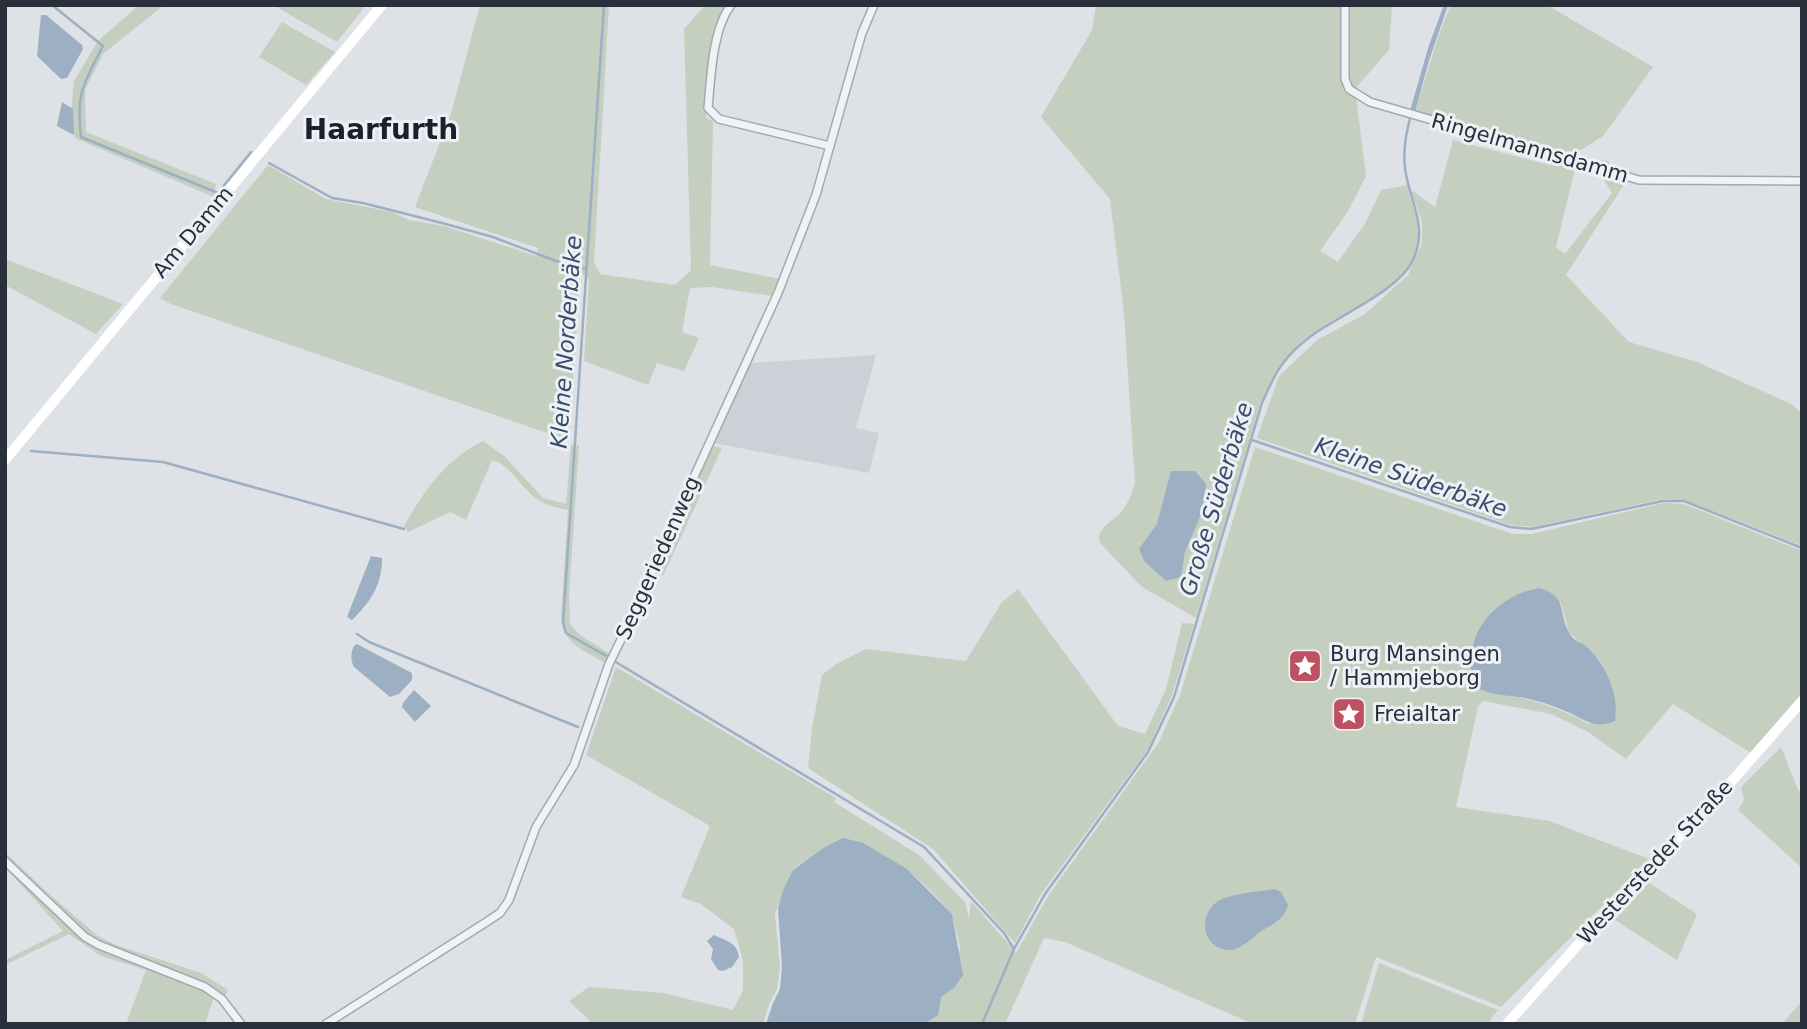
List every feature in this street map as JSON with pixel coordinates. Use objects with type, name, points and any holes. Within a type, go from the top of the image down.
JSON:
[{"type":"main road","name":"Am Damm","points":[[5,460],[382,5]]},
{"type":"main road","name":"Westersteder Straße","points":[[1507,1024],[1599,921],[1731,782],[1802,701]]},
{"type":"street","points":[[731,5],[726,11],[716,43],[708,108],[719,119],[830,146]]},
{"type":"street","name":"Seggeriedenweg","points":[[326,1024],[500,913],[517,881],[536,827],[574,765],[611,660],[778,293],[816,195],[862,33],[874,5]]},
{"type":"street","name":"Ringelmannsdamm","points":[[1345,5],[1345,79],[1349,89],[1370,102],[1639,180],[1802,181]]},
{"type":"street","points":[[5,861],[85,937],[205,987],[222,999],[241,1024]]},
{"type":"shaded area","points":[[876,355],[856,428],[879,433],[869,473],[714,443],[751,363]]},
{"type":"green space","points":[[139,5],[164,5],[103,54],[85,90],[86,132],[216,184],[214,197],[75,138],[71,114],[74,81],[98,41]]},
{"type":"green space","points":[[273,5],[366,5],[337,42]]},
{"type":"green space","points":[[480,5],[609,5],[594,262],[600,274],[675,285],[691,270],[684,29],[705,5],[728,5],[710,66],[706,118],[713,121],[710,265],[780,279],[773,296],[712,287],[690,288],[682,332],[699,338],[684,371],[657,363],[648,385],[584,361],[589,279],[580,273],[570,429],[565,437],[171,304],[160,298],[268,165],[326,199],[444,226],[536,256],[538,248],[415,207],[451,114]]},
{"type":"green space","points":[[1096,5],[1392,5],[1389,50],[1355,89],[1366,176],[1347,213],[1320,251],[1338,262],[1366,222],[1381,190],[1407,185],[1418,221],[1418,243],[1412,260],[1389,286],[1311,334],[1294,349],[1275,373],[1261,402],[1196,618],[1142,587],[1100,543],[1099,538],[1102,530],[1125,506],[1135,483],[1124,313],[1110,199],[1041,117],[1092,30]]},
{"type":"green space","points":[[1451,5],[1547,5],[1653,67],[1603,136],[1570,157],[1412,114]]},
{"type":"green space","points":[[282,22],[335,52],[306,85],[259,57]]},
{"type":"green space","points":[[1453,140],[1550,165],[1553,157],[1576,165],[1556,247],[1565,254],[1612,193],[1591,159],[1608,161],[1625,183],[1566,275],[1629,342],[1697,362],[1791,404],[1802,413],[1802,546],[1685,500],[1664,499],[1532,527],[1511,525],[1257,438],[1279,376],[1317,340],[1365,314],[1408,275],[1422,243],[1422,222],[1411,190],[1435,207]]},
{"type":"green space","points":[[5,259],[123,304],[96,334],[5,285]]},
{"type":"green space","points":[[483,441],[504,456],[543,498],[566,504],[571,445],[579,445],[569,595],[570,624],[580,635],[610,654],[605,663],[571,641],[563,628],[561,619],[568,510],[540,501],[505,467],[492,460],[466,520],[450,512],[408,532],[404,526],[419,501],[447,466]]},
{"type":"green space","points":[[711,446],[722,448],[663,576],[656,571]]},
{"type":"green space","points":[[1255,447],[1513,534],[1531,534],[1664,503],[1684,504],[1802,551],[1802,693],[1751,753],[1673,704],[1626,759],[1588,732],[1551,714],[1483,701],[1478,707],[1456,807],[1549,821],[1649,859],[1501,1007],[1376,957],[1355,1024],[1253,1024],[1065,942],[1044,938],[1005,1024],[924,1024],[941,997],[954,988],[960,947],[952,914],[907,869],[823,848],[793,869],[775,914],[780,967],[777,989],[763,1024],[593,1024],[569,1001],[589,987],[663,993],[733,1010],[743,991],[743,961],[734,929],[701,904],[681,897],[710,826],[586,755],[616,667],[836,798],[834,802],[919,855],[965,902],[969,918],[971,901],[1016,953],[1048,896],[1159,742],[1180,695]],"holes":[[[1561,603],[1569,632],[1600,661],[1613,687],[1589,724],[1538,703],[1485,691]]]},
{"type":"green space","points":[[1018,589],[1118,726],[1145,734],[1166,689],[1182,623],[1194,624],[1172,695],[1148,749],[1041,894],[1015,943],[933,849],[808,768],[822,675],[865,649],[966,661],[1002,602]]},
{"type":"green space","points":[[1781,747],[1798,790],[1802,793],[1802,868],[1738,810],[1744,800],[1741,787]]},
{"type":"green space","points":[[5,852],[98,936],[116,945],[201,973],[228,990],[222,1004],[214,997],[205,1024],[126,1024],[146,970],[101,956],[69,934],[5,965],[5,960],[63,931],[5,867]]},
{"type":"green space","points":[[1649,883],[1697,914],[1677,960],[1615,920]]},
{"type":"green space","points":[[1379,963],[1498,1010],[1487,1024],[1361,1024]]},
{"type":"green space","points":[[1802,1001],[1802,1024],[1782,1024]]},
{"type":"water","points":[[1444,5],[1448,5],[1413,118],[1408,118],[1429,45]]},
{"type":"water","points":[[41,15],[46,15],[82,45],[83,49],[67,78],[61,79],[37,56]]},
{"type":"water","points":[[62,102],[73,109],[74,135],[57,126]]},
{"type":"water","points":[[1171,471],[1195,471],[1206,484],[1202,512],[1185,552],[1181,577],[1166,581],[1145,562],[1139,549],[1157,524]]},
{"type":"water","points":[[371,556],[382,558],[378,584],[365,606],[352,620],[347,617]]},
{"type":"water","points":[[1539,588],[1548,591],[1559,601],[1570,634],[1587,647],[1606,672],[1615,700],[1615,721],[1591,723],[1538,701],[1496,694],[1475,684],[1471,671],[1472,647],[1483,623],[1502,604],[1526,591]]},
{"type":"water","points":[[357,644],[412,673],[412,680],[399,694],[390,697],[354,667],[352,654]]},
{"type":"water","points":[[414,690],[431,706],[415,722],[402,707]]},
{"type":"water","points":[[843,838],[863,843],[907,869],[952,914],[963,975],[954,988],[941,997],[938,1015],[924,1024],[766,1024],[780,989],[782,966],[778,909],[783,890],[793,870],[823,848]]},
{"type":"water","points":[[1275,889],[1281,892],[1288,905],[1275,923],[1236,949],[1222,949],[1214,945],[1209,939],[1205,923],[1211,907],[1218,901],[1237,895]]},
{"type":"water","points":[[714,935],[730,943],[738,952],[739,957],[732,967],[723,971],[718,970],[711,959],[713,949],[707,941]]},
{"type":"waterway","points":[[52,5],[103,46],[90,70],[80,99],[81,137],[218,193],[251,152]]},
{"type":"waterway","name":"Kleine Norderbäke","points":[[604,5],[563,623],[566,633],[608,657]]},
{"type":"waterway","name":"Große Süderbäke","points":[[982,1024],[1014,949],[1045,894],[1148,752],[1174,697],[1262,403],[1276,374],[1301,344],[1382,292],[1406,271],[1413,260],[1419,224],[1404,161],[1411,115]]},
{"type":"waterway","points":[[269,163],[332,198],[363,203],[493,237],[556,261],[586,269]]},
{"type":"waterway","name":"Kleine Süderbäke","points":[[1252,440],[1510,527],[1531,529],[1663,501],[1684,501],[1802,548]]},
{"type":"waterway","points":[[31,451],[163,462],[404,529]]},
{"type":"waterway","points":[[357,634],[369,642],[578,727]]},
{"type":"waterway","name":"Kleine Norderbäke","points":[[614,661],[924,847],[1004,933],[1014,949]]},
{"type":"place","name":"Burg Mansingen / Hammjeborg","points":[[1305,666]]},
{"type":"place","name":"Freialtar","points":[[1349,714]]},
{"type":"district","name":"Haarfurth","points":[[381,129]]}]
